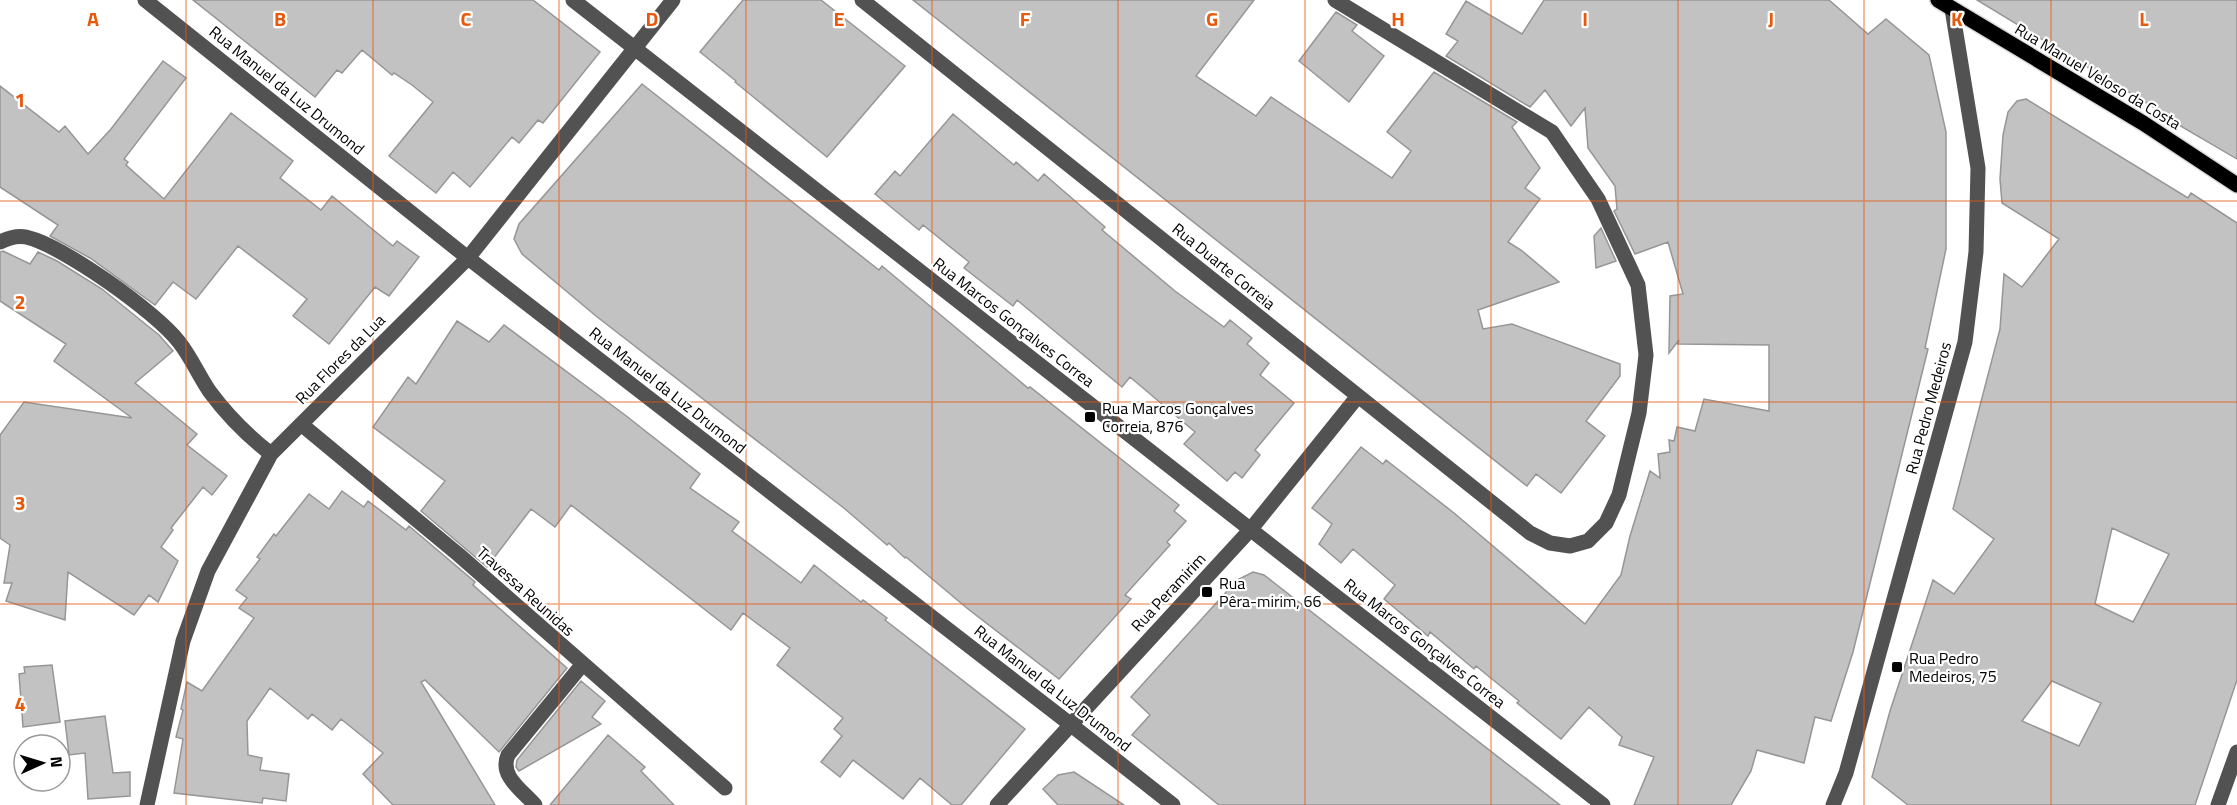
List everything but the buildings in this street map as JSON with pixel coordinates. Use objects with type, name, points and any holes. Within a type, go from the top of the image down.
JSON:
[{"type":"main road","name":"Rua Manuel Veloso da Costa","points":[[1938,0],[2143,123],[2237,185]]},
{"type":"street","name":"Rua Manuel da Luz Drumond","points":[[145,0],[468,258],[1173,805]]},
{"type":"street","name":"Rua Marcos Gonçalves Correa","points":[[573,0],[1602,805]]},
{"type":"street","name":"Rua Flores da Lua","points":[[147,805],[183,641],[208,571],[271,454],[468,258],[673,0]]},
{"type":"street","name":"Rua Duarte Correia","points":[[862,0],[1530,533],[1550,543],[1570,546],[1588,541],[1606,523],[1619,495],[1639,413],[1646,355],[1638,285],[1598,199],[1552,132],[1335,0]]},
{"type":"street","name":"Rua Pedro Medeiros","points":[[1833,805],[1846,773],[1965,342],[1976,252],[1978,168],[1952,9]]},
{"type":"street","points":[[0,242],[12,237],[24,236],[44,242],[86,267],[161,323],[178,341],[211,393],[237,423],[271,454]]},
{"type":"street","name":"Rua Peramirim","points":[[997,805],[1070,723],[1251,529],[1358,396]]},
{"type":"street","name":"Travessa Reunidas","points":[[301,424],[450,547],[724,788]]},
{"type":"street","points":[[535,805],[508,775],[505,762],[508,754],[582,665]]},
{"type":"street","points":[[2218,805],[2237,752]]},
{"type":"place","name":"Rua Marcos Gonçalves Correia, 876","points":[[1090,417]]},
{"type":"place","name":"Rua Pêra-mirim, 66","points":[[1207,592]]},
{"type":"place","name":"Rua Pedro Medeiros, 75","points":[[1897,667]]}]
